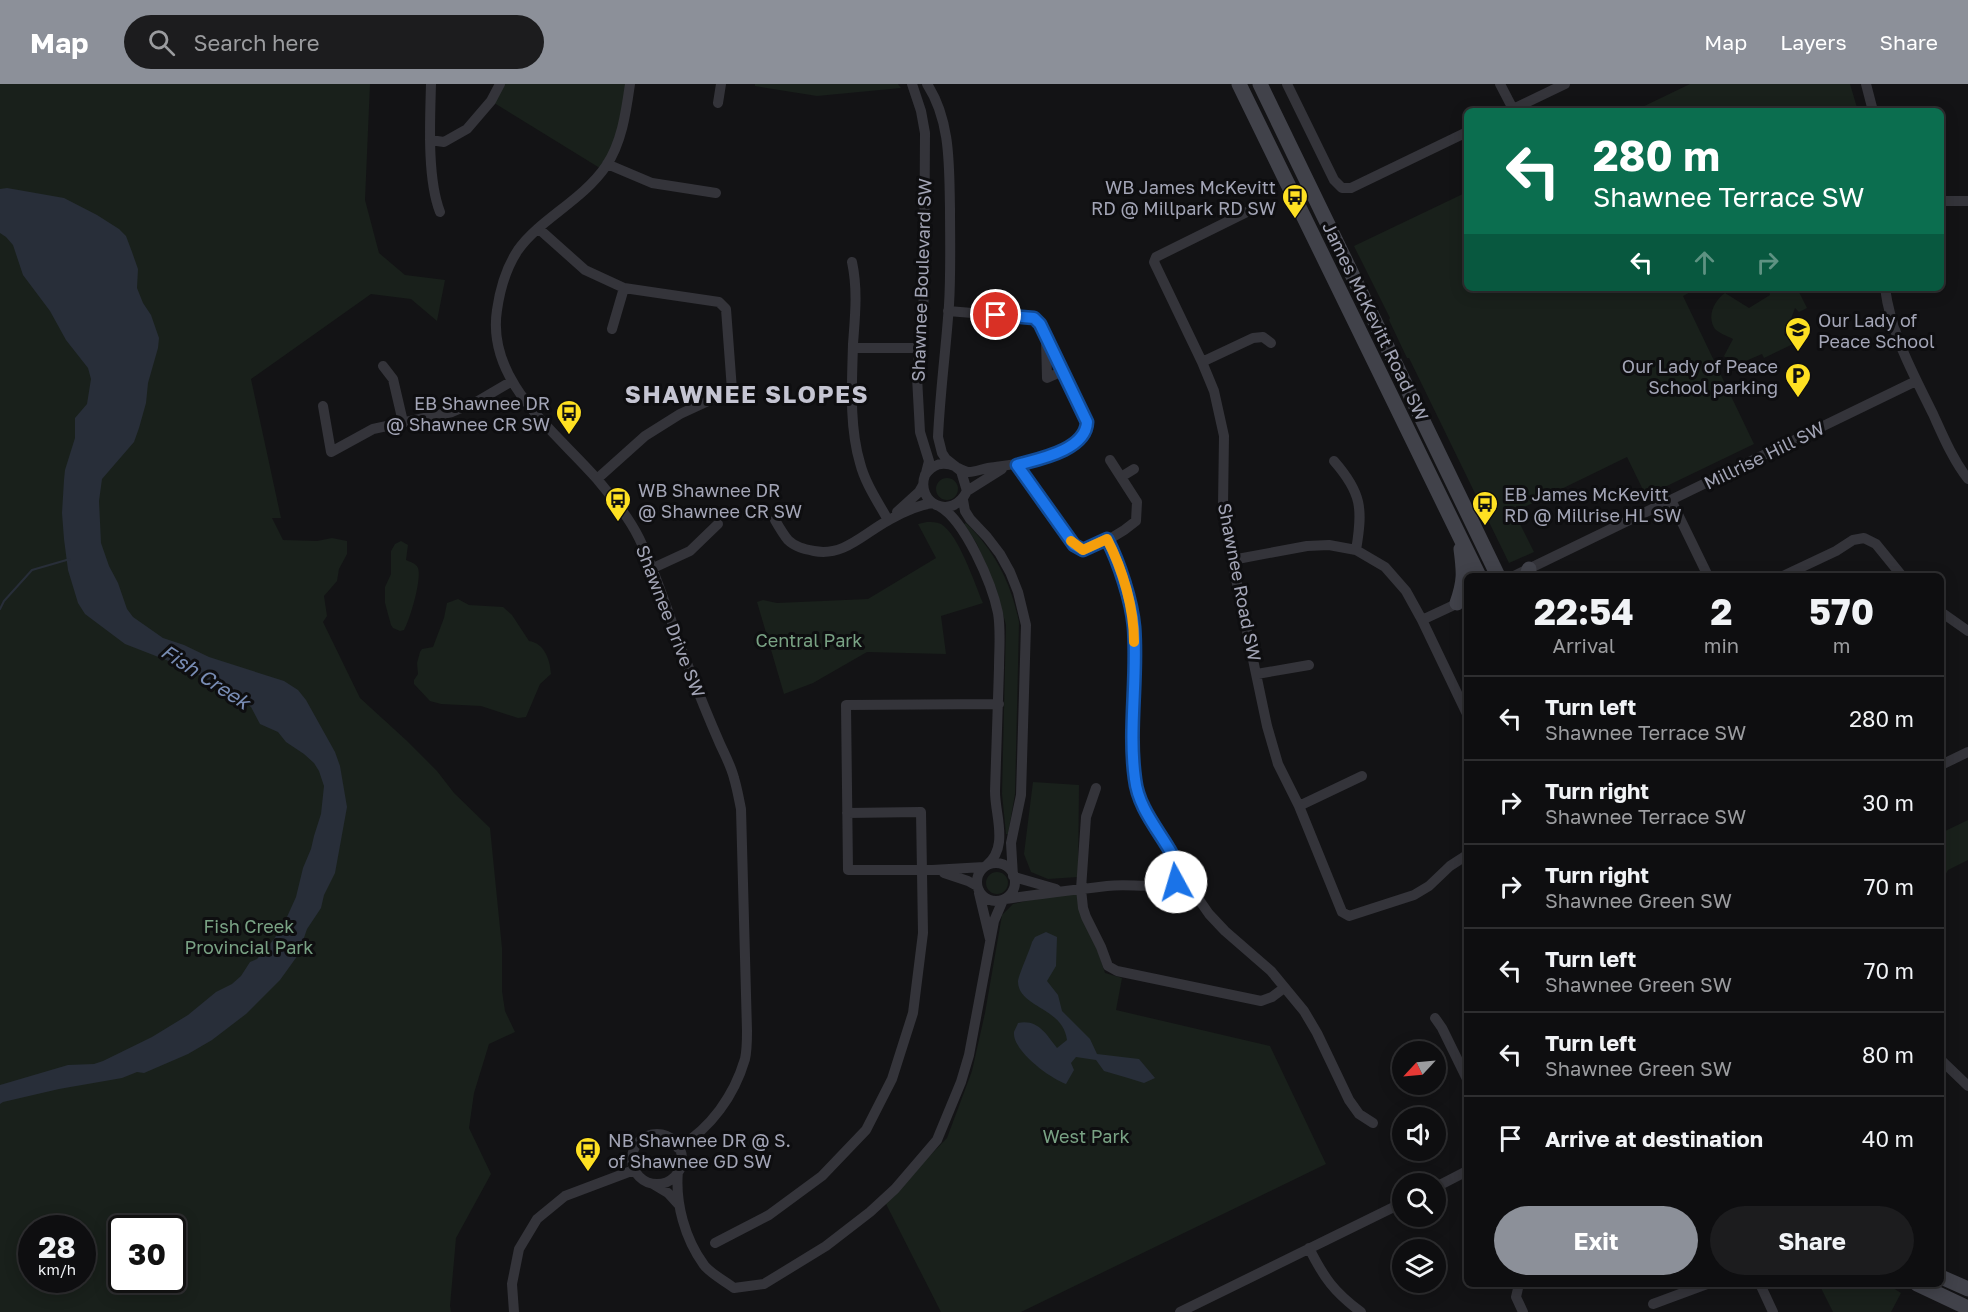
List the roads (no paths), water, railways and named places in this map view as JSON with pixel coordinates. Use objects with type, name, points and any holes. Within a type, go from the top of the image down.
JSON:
[{"type":"main road","name":"James McKevitt Road SW","points":[[1239,84],[1478,573]]},
{"type":"main road","name":"James McKevitt Road SW","points":[[1260,84],[1497,573]]},
{"type":"main road","points":[[1460,538],[1464,574],[1462,601]]},
{"type":"main road","points":[[1944,1278],[1968,1289]]},
{"type":"main road","points":[[1923,1287],[1968,1308]]},
{"type":"street","points":[[431,84],[430,140],[435,200],[440,212]]},
{"type":"street","points":[[430,140],[444,142],[467,129],[491,101],[500,84]]},
{"type":"street","name":"Shawnee Drive SW","points":[[630,84],[620,137],[607,164],[585,190],[519,249],[509,266],[502,284],[496,312],[497,335],[500,352],[512,381],[525,400],[597,479],[620,508],[639,538],[691,674],[734,776],[741,809],[747,1031],[745,1057],[733,1092],[714,1118],[693,1139],[678,1148]]},
{"type":"street","points":[[718,102],[721,84]]},
{"type":"street","name":"Shawnee Boulevard SW","points":[[912,84],[925,133],[924,295],[917,377],[920,432],[928,461],[924,480]]},
{"type":"street","name":"Shawnee Boulevard SW","points":[[927,84],[943,119],[947,139],[950,197],[948,311],[938,437],[942,453],[955,466]]},
{"type":"street","points":[[1287,84],[1334,180],[1342,188],[1351,188],[1464,133]]},
{"type":"street","points":[[1500,84],[1510,108]]},
{"type":"street","points":[[1515,108],[1565,84]]},
{"type":"street","points":[[1866,84],[1872,108]]},
{"type":"street","points":[[607,164],[652,183],[716,193]]},
{"type":"street","points":[[1944,201],[1968,201]]},
{"type":"street","name":"Shawnee Road SW","points":[[1262,206],[1154,259],[1154,262],[1214,391],[1224,436],[1223,506],[1232,560],[1267,726],[1278,764],[1299,806],[1342,912],[1349,916],[1414,895],[1429,886],[1450,866],[1464,857]]},
{"type":"street","points":[[539,229],[585,270],[624,288],[719,302],[726,309],[732,390],[680,414],[645,436],[597,479]]},
{"type":"street","points":[[852,262],[856,293],[853,416],[859,462],[865,479],[888,520]]},
{"type":"street","points":[[612,329],[624,288]]},
{"type":"street","points":[[1886,291],[1895,334],[1954,458],[1968,479]]},
{"type":"street","points":[[775,520],[786,538],[794,545],[806,550],[829,553],[852,544],[888,520],[914,496],[929,470],[941,463],[968,472],[1049,456],[1077,442],[1087,428],[1087,422],[1040,324],[1034,318],[948,311]]},
{"type":"street","points":[[1046,335],[1047,378],[1063,371]]},
{"type":"street","points":[[1202,362],[1253,338],[1263,338],[1271,343]]},
{"type":"street","points":[[853,348],[920,348]]},
{"type":"street","points":[[383,366],[393,379],[403,422]]},
{"type":"street","points":[[323,406],[331,452],[373,429],[452,412],[512,381]]},
{"type":"street","name":"Millrise Hill SW","points":[[1528,572],[1916,381]]},
{"type":"street","points":[[1012,465],[1074,545],[1083,550],[1128,528],[1136,521],[1137,502],[1110,460]]},
{"type":"street","points":[[1334,461],[1356,490],[1361,524],[1356,550]]},
{"type":"street","points":[[888,520],[922,505],[955,506],[982,480],[1012,465]]},
{"type":"street","points":[[678,1204],[668,1193],[645,1181],[634,1170],[632,1153],[641,1139],[648,1135],[664,1135],[671,1138],[681,1152],[682,1160],[678,1171],[677,1187],[678,1204],[690,1238],[705,1266],[734,1288],[764,1284],[826,1246],[870,1212],[937,1140],[962,1082],[994,921],[1004,899],[1012,892],[1014,876],[1011,843],[1021,795],[1026,625],[1018,592],[1010,572],[993,545],[965,511],[964,477],[955,466]]},
{"type":"street","points":[[1121,477],[1134,469]]},
{"type":"street","points":[[924,480],[926,496],[946,510],[962,528],[970,543],[993,595],[1000,629],[995,793],[999,843],[996,855],[978,875],[978,889],[990,940]]},
{"type":"street","points":[[1671,500],[1707,573]]},
{"type":"street","points":[[651,569],[690,551],[718,524]]},
{"type":"street","points":[[1789,573],[1836,551],[1853,540],[1864,538],[1876,544],[1900,573]]},
{"type":"street","points":[[1107,539],[1115,555],[1134,625],[1133,753],[1135,782],[1143,805],[1184,878],[1209,914],[1271,971],[1304,1011],[1356,1110],[1372,1123]]},
{"type":"street","points":[[1232,560],[1329,544],[1356,550],[1385,567],[1406,591],[1464,708]]},
{"type":"street","points":[[1422,620],[1462,601]]},
{"type":"street","points":[[1944,614],[1968,631]]},
{"type":"street","points":[[1257,674],[1309,665]]},
{"type":"street","points":[[999,704],[846,705],[848,870],[927,870],[1003,865],[1014,876],[1063,890]]},
{"type":"street","points":[[1944,764],[1968,752]]},
{"type":"street","points":[[1299,806],[1362,776]]},
{"type":"street","points":[[1096,788],[1086,817],[1081,890],[1086,917],[1107,965],[1117,971],[1261,1001],[1272,997],[1284,988]]},
{"type":"street","points":[[715,1243],[769,1215],[822,1176],[866,1130],[892,1079],[913,1013],[923,933],[927,870],[921,812],[847,813]]},
{"type":"street","points":[[927,870],[950,874],[978,889],[990,901],[1063,890],[1110,886],[1159,887],[1184,878]]},
{"type":"street","points":[[1435,1018],[1464,1073]]},
{"type":"street","points":[[1944,1063],[1968,1086]]},
{"type":"street","points":[[1944,1075],[1950,1070]]},
{"type":"street","points":[[514,1312],[512,1284],[519,1249],[537,1219],[565,1196],[634,1170]]},
{"type":"street","points":[[653,1184],[669,1181],[678,1171]]},
{"type":"street","points":[[1446,1182],[1464,1173]]},
{"type":"street","points":[[1180,1312],[1392,1208]]},
{"type":"street","points":[[1309,1248],[1330,1286],[1361,1312]]},
{"type":"street","points":[[1518,1287],[1516,1297],[1522,1312]]},
{"type":"street","points":[[1653,1304],[1699,1287]]},
{"type":"street","points":[[1761,1287],[1773,1312]]},
{"type":"water","name":"Fish Creek","points":[[7,188],[64,198],[119,229],[126,236],[132,252],[138,269],[137,288],[151,315],[159,338],[148,383],[146,403],[134,442],[102,479],[99,501],[101,543],[127,609],[133,617],[163,638],[209,657],[284,681],[298,690],[335,752],[340,766],[347,807],[335,873],[324,895],[321,908],[307,929],[298,955],[280,980],[246,1014],[212,1040],[188,1054],[144,1073],[137,1072],[122,1078],[59,1089],[0,1104],[0,1085],[68,1065],[94,1064],[103,1061],[152,1037],[188,1015],[216,992],[232,984],[241,976],[250,962],[257,959],[282,928],[296,897],[321,814],[324,786],[314,763],[286,742],[278,732],[260,724],[251,707],[224,688],[179,665],[125,644],[85,614],[78,603],[68,570],[62,513],[65,470],[75,438],[75,418],[87,404],[91,379],[88,368],[66,340],[50,311],[23,275],[13,245],[0,233],[0,189]]},
{"type":"water","points":[[1046,932],[1057,937],[1056,966],[1047,981],[1058,995],[1062,1011],[1090,1039],[1097,1054],[1139,1059],[1155,1078],[1144,1083],[1104,1071],[1096,1060],[1076,1057],[1071,1063],[1074,1070],[1066,1084],[1042,1070],[1019,1047],[1014,1032],[1018,1023],[1036,1025],[1057,1048],[1067,1040],[1064,1029],[1058,1021],[1026,997],[1020,991],[1018,982],[1032,942],[1035,937]]},
{"type":"waterway","points":[[0,609],[4,601],[32,570],[70,559]]},
{"type":"place","name":"WB James McKevitt RD @ Millpark RD SW","points":[[1295,220]]},
{"type":"place","name":"Our Lady of Peace School","points":[[1798,353]]},
{"type":"place","name":"Our Lady of Peace School parking","points":[[1798,399]]},
{"type":"place","name":"EB Shawnee DR @ Shawnee CR SW","points":[[569,436]]},
{"type":"place","name":"WB Shawnee DR @ Shawnee CR SW","points":[[618,523]]},
{"type":"place","name":"EB James McKevitt RD @ Millrise HL SW","points":[[1485,527]]},
{"type":"place","name":"NB Shawnee DR @ S. of Shawnee GD SW","points":[[588,1173]]},
{"type":"district","name":"SHAWNEE SLOPES","points":[[747,393]]},
{"type":"park label","name":"Central Park","points":[[809,640]]},
{"type":"park label","name":"Fish Creek Provincial Park","points":[[249,936]]},
{"type":"park label","name":"West Park","points":[[1086,1136]]}]
